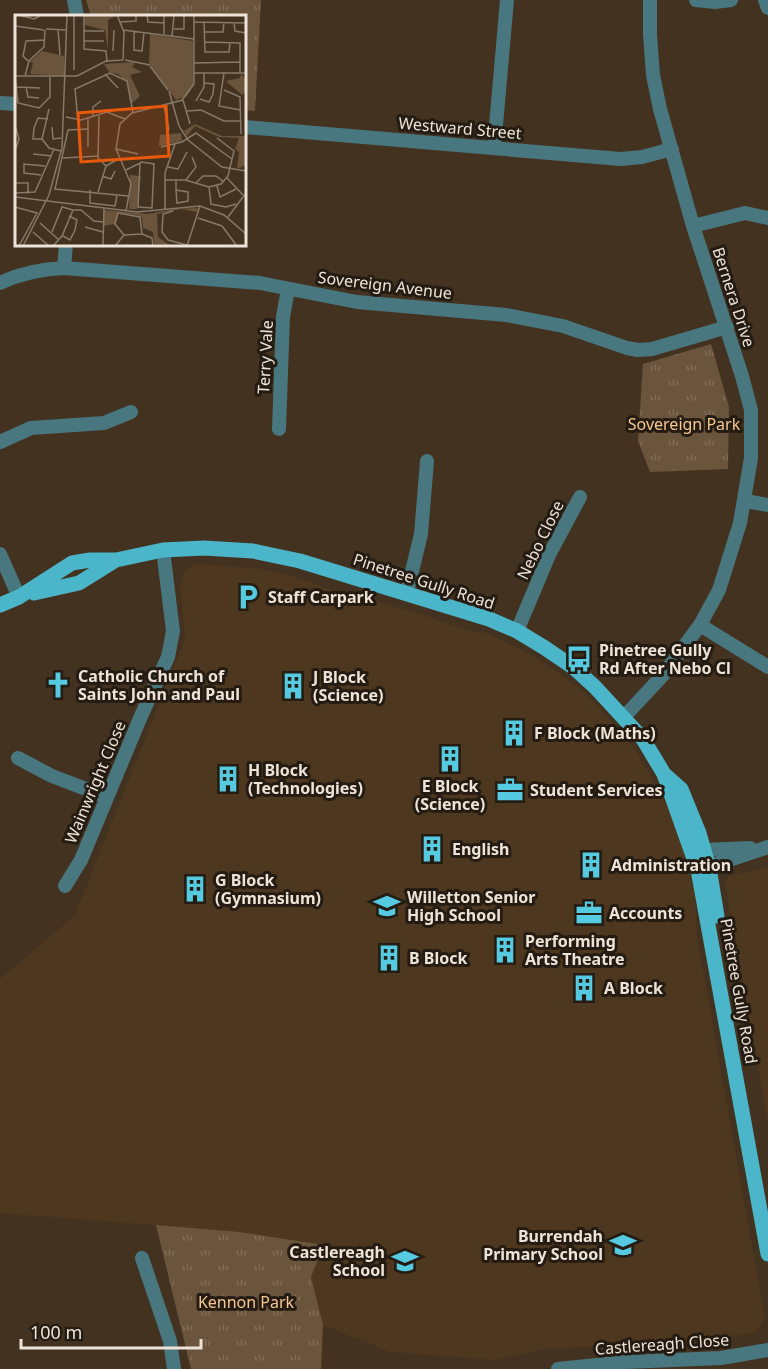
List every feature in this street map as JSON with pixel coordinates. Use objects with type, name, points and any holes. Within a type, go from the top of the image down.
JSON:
[{"type":"main road","name":"Pinetree Gully Road","points":[[0,605],[19,597],[72,563],[116,560],[163,550],[221,548],[273,554],[406,592],[489,619],[517,631],[573,667],[643,739],[664,774],[670,795],[698,851],[768,1200]]},
{"type":"main road","name":"Pinetree Gully Road","points":[[703,869],[768,1254]]},
{"type":"street","points":[[74,0],[77,15]]},
{"type":"street","points":[[494,148],[507,0]]},
{"type":"street","name":"Bernera Drive","points":[[624,717],[663,675],[700,625],[722,581],[732,554],[746,501],[752,458],[751,410],[727,327],[693,226],[660,109],[653,75],[650,0]]},
{"type":"street","points":[[696,0],[715,2],[731,0]]},
{"type":"street","points":[[765,0],[768,8]]},
{"type":"street","name":"Westward Street","points":[[246,127],[621,159],[642,157],[672,149]]},
{"type":"street","points":[[693,226],[745,213],[768,218]]},
{"type":"street","points":[[64,268],[66,246]]},
{"type":"street","name":"Sovereign Avenue","points":[[0,284],[16,275],[43,269],[64,268],[260,282],[357,302],[506,315],[538,320],[638,350],[727,327]]},
{"type":"street","name":"Terry Vale","points":[[279,429],[283,317],[288,289]]},
{"type":"street","points":[[0,442],[31,428],[104,423],[130,412]]},
{"type":"street","points":[[406,592],[421,534],[427,461]]},
{"type":"street","name":"Nebo Close","points":[[517,631],[549,555],[580,498]]},
{"type":"street","points":[[746,501],[768,505]]},
{"type":"street","name":"Wainwright Close","points":[[65,886],[81,860],[168,657],[173,631],[163,550]]},
{"type":"street","points":[[0,554],[19,597]]},
{"type":"street","points":[[700,625],[768,667]]},
{"type":"street","points":[[18,758],[52,776],[107,797]]},
{"type":"street","points":[[698,851],[765,847]]},
{"type":"street","points":[[703,869],[765,847]]},
{"type":"street","points":[[142,1258],[170,1341],[174,1369]]},
{"type":"street","name":"Castlereagh Close","points":[[558,1369],[626,1362],[721,1358],[768,1350]]},
{"type":"shaded area","name":"Willetton Senior High School","points":[[196,564],[256,568],[280,573],[315,583],[336,593],[352,594],[463,629],[486,633],[521,649],[555,670],[584,692],[635,750],[661,792],[678,830],[695,896],[697,935],[765,1319],[754,1333],[693,1341],[545,1349],[496,1360],[390,1352],[323,1325],[311,1277],[323,1245],[240,1232],[0,1213],[0,979],[75,915],[185,639],[180,586],[185,571]]},
{"type":"shaded area","points":[[768,867],[768,1124],[725,883],[729,876]]},
{"type":"green space","points":[[86,0],[261,0],[255,111],[246,110],[246,15],[91,15]]},
{"type":"green space","name":"Sovereign Park","points":[[711,344],[729,407],[728,469],[650,472],[638,441],[643,364]]},
{"type":"green space","name":"Kennon Park","points":[[156,1225],[240,1232],[324,1245],[311,1277],[323,1325],[321,1369],[191,1369]]},
{"type":"place","name":"Staff Carpark","points":[[248,597]]},
{"type":"place","name":"Pinetree Gully Rd After Nebo Cl","points":[[579,659]]},
{"type":"place","name":"Catholic Church of Saints John and Paul","points":[[58,685]]},
{"type":"place","name":"J Block (Science)","points":[[293,686]]},
{"type":"place","name":"F Block (Maths)","points":[[514,733]]},
{"type":"place","name":"E Block (Science)","points":[[450,759]]},
{"type":"place","name":"H Block (Technologies)","points":[[228,779]]},
{"type":"place","name":"Student Services","points":[[510,790]]},
{"type":"place","name":"English","points":[[432,849]]},
{"type":"place","name":"Administration","points":[[591,865]]},
{"type":"place","name":"G Block (Gymnasium)","points":[[195,889]]},
{"type":"place","name":"Willetton Senior High School","points":[[387,906]]},
{"type":"place","name":"Accounts","points":[[589,913]]},
{"type":"place","name":"Performing Arts Theatre","points":[[505,950]]},
{"type":"place","name":"B Block","points":[[389,958]]},
{"type":"place","name":"A Block","points":[[584,988]]},
{"type":"place","name":"Burrendah Primary School","points":[[623,1245]]},
{"type":"place","name":"Castlereagh School","points":[[405,1261]]}]
